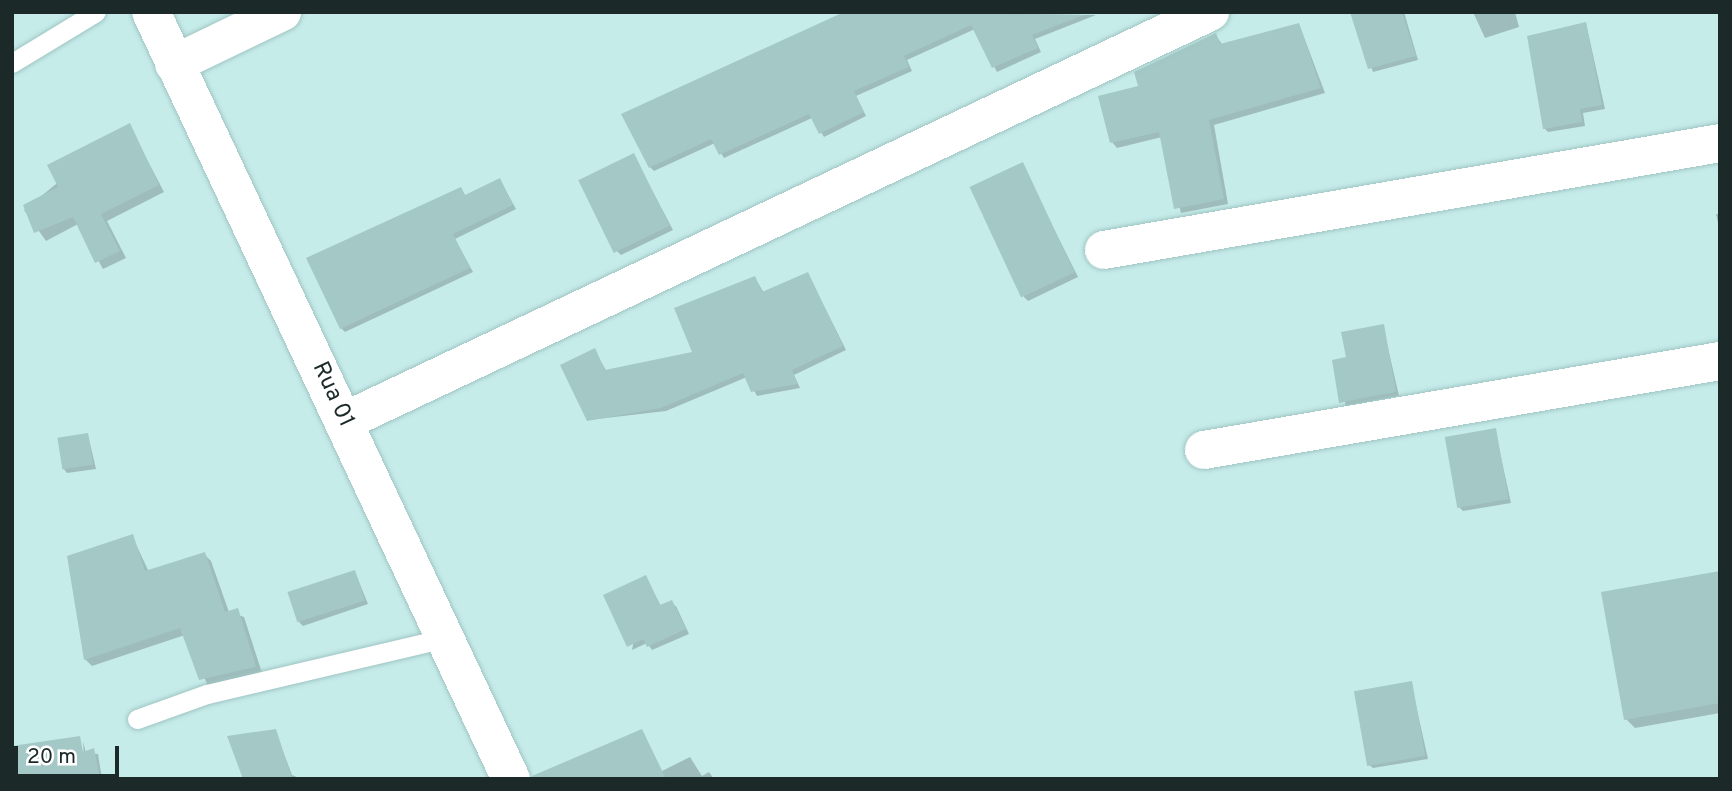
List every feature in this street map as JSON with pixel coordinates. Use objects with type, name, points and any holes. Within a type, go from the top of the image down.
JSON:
[{"type":"street","name":"Rua 01","points":[[150,12],[345,421],[511,779]]},
{"type":"street","points":[[174,64],[282,12]]},
{"type":"street","points":[[345,421],[1210,12]]},
{"type":"street","points":[[1104,250],[1720,143]]},
{"type":"street","points":[[1204,450],[1720,361]]},
{"type":"lane","points":[[12,63],[96,12]]},
{"type":"lane","points":[[137,719],[207,694],[446,638]]},
{"type":"building","points":[[844,12],[1084,15],[1032,35],[1038,48],[992,68],[971,25],[904,56],[909,67],[854,91],[864,112],[819,134],[809,114],[719,155],[711,139],[649,168],[621,114]]},
{"type":"building","points":[[1350,12],[1402,12],[1416,56],[1368,69]]},
{"type":"building","points":[[1586,22],[1602,105],[1580,109],[1582,122],[1543,129],[1527,36]]},
{"type":"building","points":[[1299,23],[1321,88],[1209,120],[1224,199],[1174,209],[1159,132],[1110,143],[1098,96],[1138,86],[1134,72],[1216,33],[1220,44]]},
{"type":"building","points":[[130,123],[159,185],[101,214],[120,251],[95,263],[73,217],[34,233],[23,205],[58,187],[47,165]]},
{"type":"building","points":[[634,153],[670,226],[614,253],[578,180]]},
{"type":"building","points":[[1023,162],[1075,273],[1021,298],[970,187]]},
{"type":"building","points":[[500,178],[513,205],[453,234],[470,268],[340,329],[306,258],[461,187],[465,195]]},
{"type":"building","points":[[808,272],[843,346],[792,370],[798,384],[751,392],[743,373],[661,408],[587,421],[560,365],[595,348],[605,370],[692,352],[674,308],[755,276],[762,292]]},
{"type":"building","points":[[1384,324],[1396,392],[1339,403],[1332,360],[1346,357],[1341,332]]},
{"type":"building","points":[[1496,428],[1509,499],[1457,508],[1445,437]]},
{"type":"building","points":[[88,433],[93,465],[62,469],[57,438]]},
{"type":"building","points":[[133,534],[145,571],[205,552],[225,612],[238,608],[256,667],[199,680],[180,628],[84,660],[67,556]]},
{"type":"building","points":[[355,570],[365,600],[297,622],[287,592]]},
{"type":"building","points":[[1720,571],[1720,703],[1624,720],[1601,592]]},
{"type":"building","points":[[646,575],[660,605],[672,600],[686,629],[647,647],[643,639],[627,647],[603,595]]},
{"type":"building","points":[[1412,681],[1425,756],[1367,766],[1354,691]]},
{"type":"building","points":[[276,729],[292,779],[243,779],[227,736]]},
{"type":"building","points":[[642,729],[666,779],[533,779],[532,776]]},
{"type":"building","points":[[80,736],[83,752],[94,748],[100,779],[12,779],[12,746]]}]
